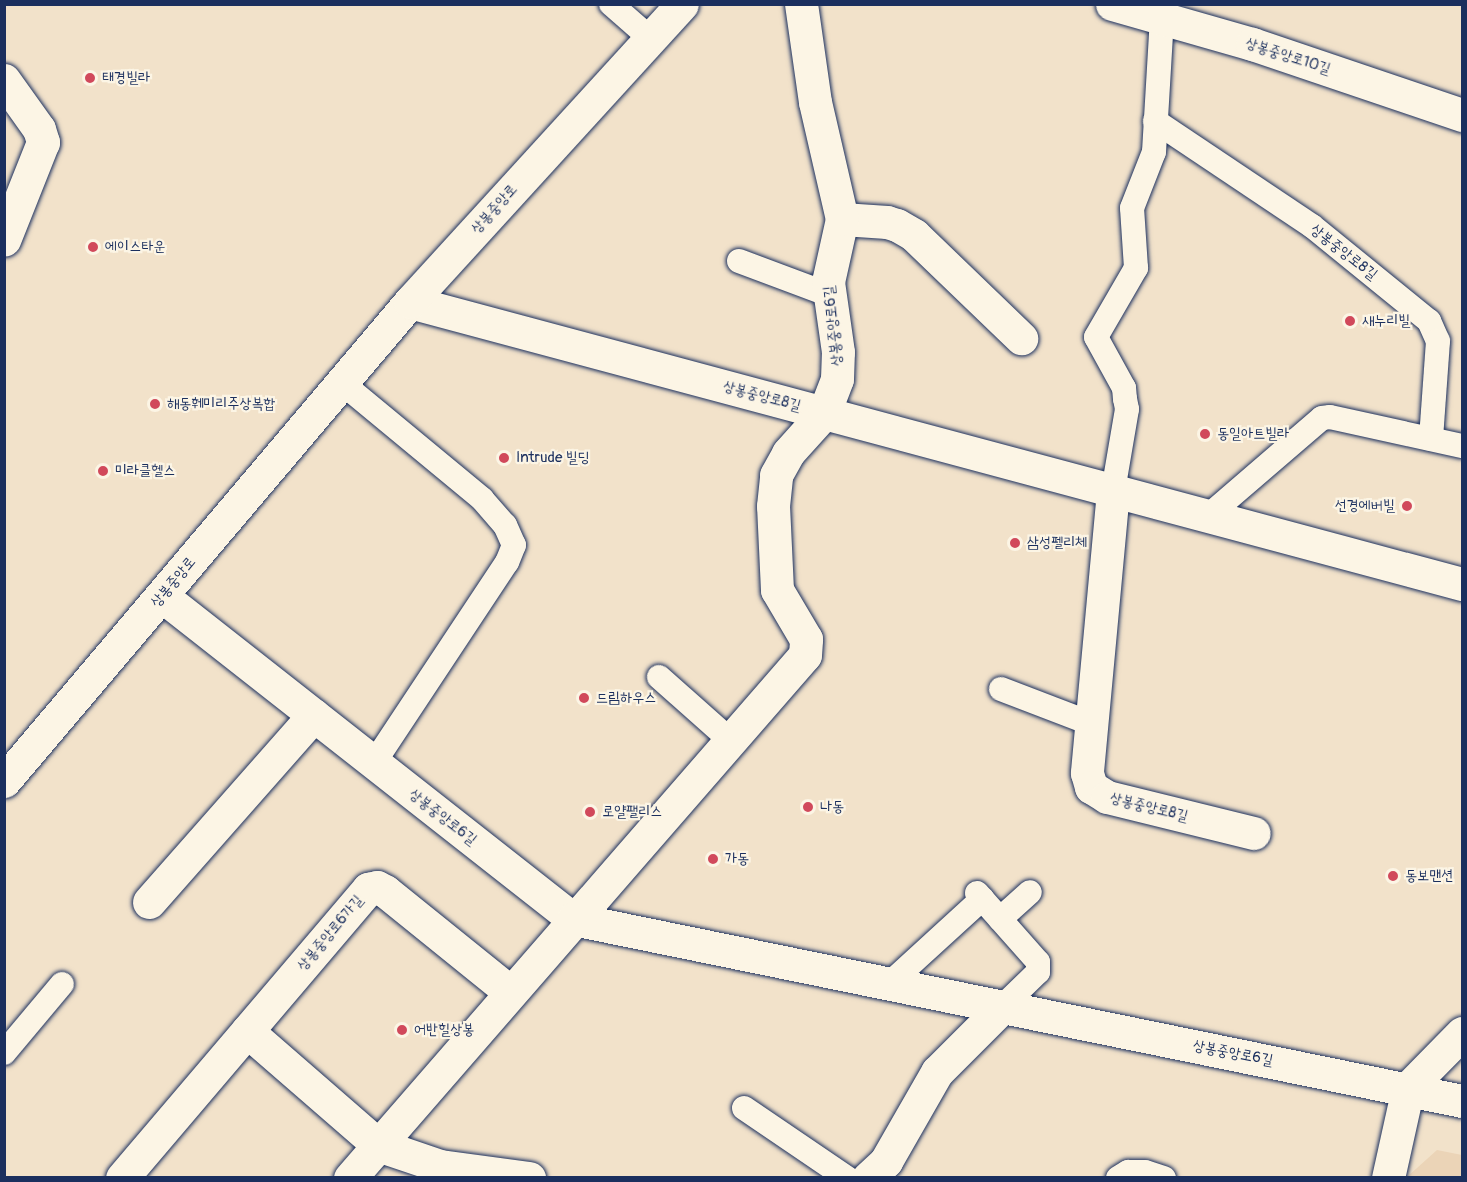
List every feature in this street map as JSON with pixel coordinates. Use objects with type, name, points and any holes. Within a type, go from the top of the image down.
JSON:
[{"type":"street","name":"상봉중앙로","points":[[4,781],[410,302],[682,4]]},
{"type":"street","name":"상봉중앙로6길","points":[[573,919],[805,655],[807,647],[806,639],[777,590],[773,506],[776,476],[788,453],[824,413],[837,379],[838,352],[828,273],[842,219],[815,102],[801,4]]},
{"type":"street","name":"상봉중앙로10길","points":[[1112,4],[1252,44],[1462,115]]},
{"type":"street","points":[[4,80],[39,129],[43,142],[4,240]]},
{"type":"street","points":[[842,219],[887,222],[914,235],[1021,338]]},
{"type":"street","name":"상봉중앙로8길","points":[[410,302],[1462,585]]},
{"type":"street","name":"상봉중앙로8길","points":[[1113,491],[1087,773],[1091,787],[1098,793],[1254,833]]},
{"type":"street","name":"상봉중앙로6길","points":[[162,596],[573,919],[1408,1088],[1462,1101]]},
{"type":"street","points":[[149,902],[314,715]]},
{"type":"street","name":"상봉중앙로6가길","points":[[122,1178],[368,889],[377,887],[510,992]]},
{"type":"street","points":[[350,1178],[573,919]]},
{"type":"street","points":[[868,1178],[886,1161],[937,1072],[1003,1006]]},
{"type":"street","points":[[247,1031],[378,1145],[440,1166],[529,1178]]},
{"type":"street","points":[[1388,1178],[1408,1088],[1462,1033]]},
{"type":"lane","points":[[611,4],[651,39]]},
{"type":"lane","name":"상봉중앙로8길","points":[[1113,491],[1126,409],[1124,388],[1096,337],[1136,268],[1132,208],[1137,189],[1152,160],[1162,19]]},
{"type":"lane","name":"상봉중앙로8길","points":[[1155,121],[1312,226],[1429,321],[1438,341],[1431,439]]},
{"type":"lane","points":[[739,261],[830,295]]},
{"type":"lane","points":[[342,383],[482,499],[505,525],[514,546],[507,562],[374,763]]},
{"type":"lane","points":[[1208,516],[1322,418],[1330,417],[1462,446]]},
{"type":"lane","points":[[659,677],[730,740]]},
{"type":"lane","points":[[1001,689],[1092,724]]},
{"type":"lane","points":[[1000,919],[1030,892]]},
{"type":"lane","points":[[890,983],[979,896],[1038,962],[1038,972],[1003,1006]]},
{"type":"lane","points":[[4,1053],[62,984]]},
{"type":"lane","points":[[744,1108],[847,1178]]},
{"type":"lane","points":[[1118,1178],[1128,1172],[1145,1172],[1164,1178]]},
{"type":"shaded area","points":[[1437,1150],[1462,1155],[1462,1177],[1407,1177]]},
{"type":"place","name":"태경빌라","points":[[90,78]]},
{"type":"place","name":"에이스타운","points":[[93,247]]},
{"type":"place","name":"새누리빌","points":[[1350,321]]},
{"type":"place","name":"해동훼미리주상복합","points":[[155,404]]},
{"type":"place","name":"동일아트빌라","points":[[1205,434]]},
{"type":"place","name":"Intrude 빌딩","points":[[504,458]]},
{"type":"place","name":"미라클헬스","points":[[103,471]]},
{"type":"place","name":"선경에버빌","points":[[1407,506]]},
{"type":"place","name":"삼성펠리체","points":[[1015,543]]},
{"type":"place","name":"드림하우스","points":[[584,698]]},
{"type":"place","name":"나동","points":[[808,807]]},
{"type":"place","name":"로얄팰리스","points":[[590,812]]},
{"type":"place","name":"가동","points":[[713,859]]},
{"type":"place","name":"동보맨션","points":[[1393,876]]},
{"type":"place","name":"어반힐상봉","points":[[402,1030]]}]
